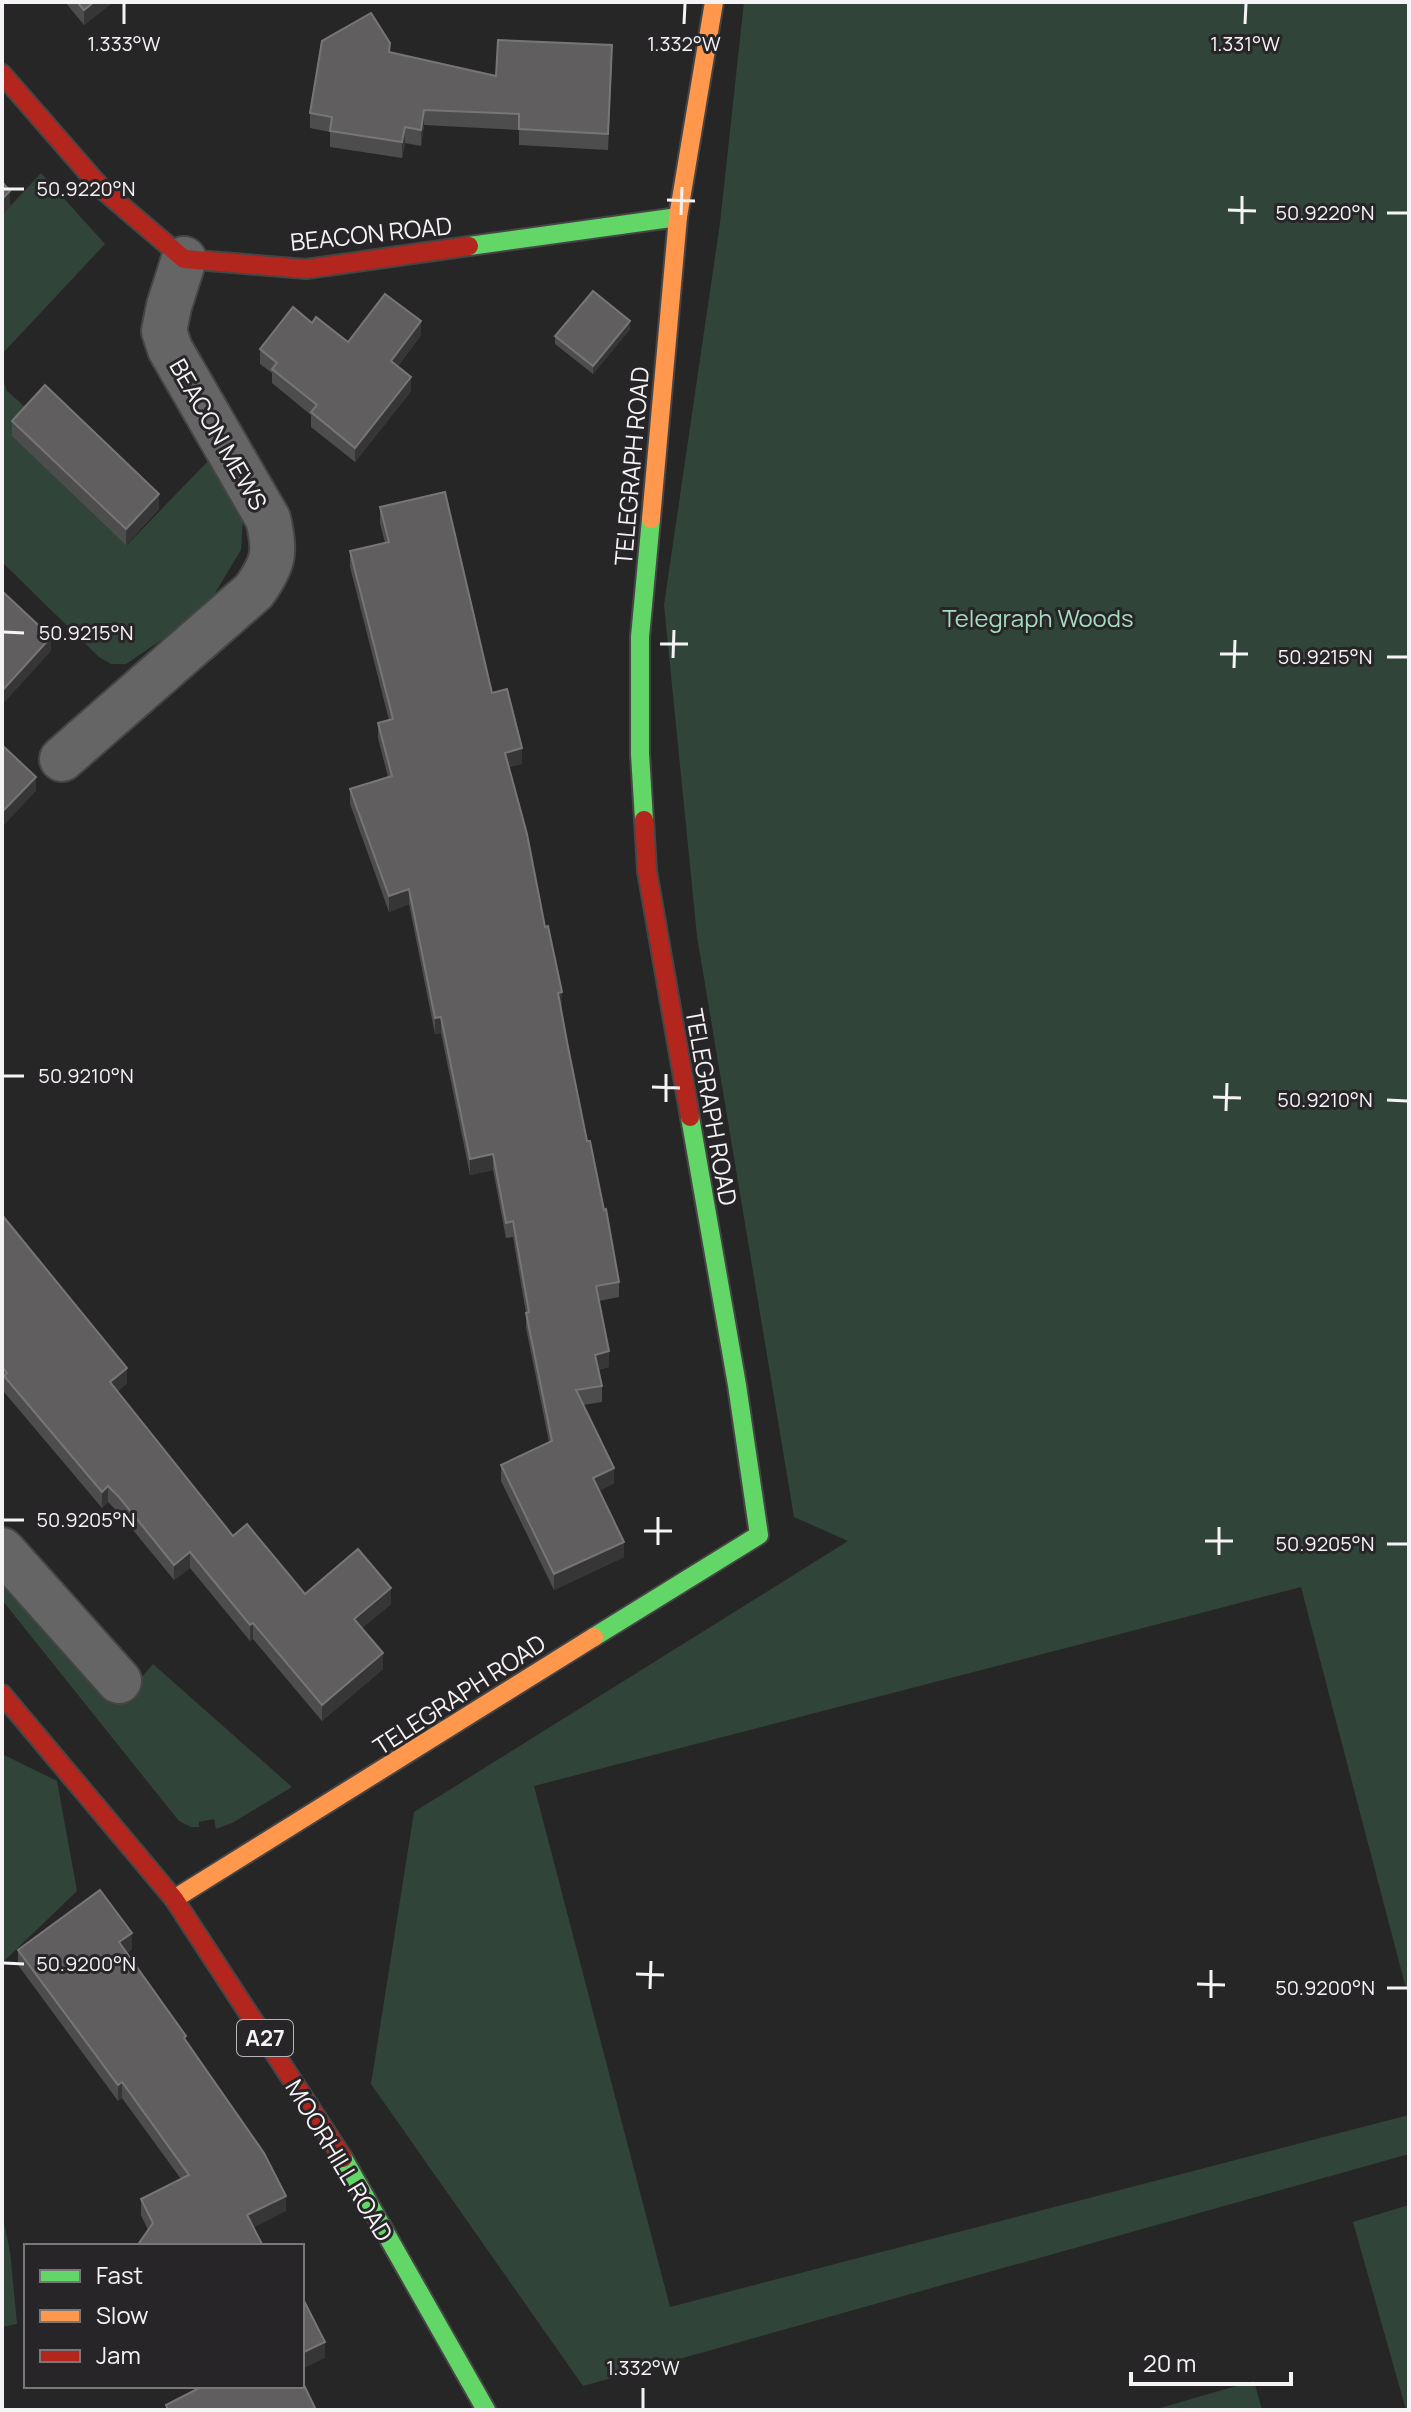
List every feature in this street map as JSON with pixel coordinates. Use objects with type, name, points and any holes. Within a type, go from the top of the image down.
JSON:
[{"type":"street","name":"TELEGRAPH ROAD","points":[[174,1899],[759,1535],[737,1385],[647,871],[641,769],[640,637],[678,217],[714,2]]},
{"type":"street","points":[[2,74],[103,190],[184,259]]},
{"type":"street","name":"BEACON ROAD","points":[[184,259],[306,269],[678,217]]},
{"type":"street","name":"BEACON MEWS","points":[[62,759],[254,591],[270,569],[273,540],[268,519],[170,349],[164,331],[184,259]]},
{"type":"street","points":[[2,1550],[119,1681]]},
{"type":"street","name":"MOORHILL ROAD","points":[[2,1694],[174,1899],[343,2157],[486,2410]]},
{"type":"green space","name":"Telegraph Woods","points":[[744,2],[1409,2],[1409,2000],[1301,1587],[534,1786],[670,2307],[1409,2115],[1409,2154],[583,2386],[371,2084],[414,1812],[848,1541],[794,1517],[697,936],[664,605],[720,223]]},
{"type":"green space","points":[[41,173],[105,244],[2,354],[2,215]]},
{"type":"green space","points":[[2,376],[7,391],[33,414],[127,545],[208,461],[243,518],[241,550],[204,611],[126,664],[111,664],[99,657],[2,562]]},
{"type":"green space","points":[[2,1581],[130,1691],[153,1664],[292,1787],[232,1823],[216,1829],[214,1819],[199,1822],[199,1827],[179,1821],[2,1600]]},
{"type":"green space","points":[[2,1754],[57,1781],[77,1891],[2,1963]]},
{"type":"green space","points":[[1409,2205],[1409,2410],[1406,2410],[1353,2222]]},
{"type":"green space","points":[[2,2213],[10,2252],[17,2324],[2,2327]]},
{"type":"green space","points":[[1254,2381],[1262,2410],[1153,2410]]},
{"type":"building","points":[[77,2],[94,2],[84,10]]},
{"type":"building","points":[[371,13],[390,43],[389,52],[496,76],[498,40],[612,45],[608,134],[519,129],[519,114],[424,110],[421,130],[405,127],[402,142],[330,131],[332,117],[310,113],[322,41]]},
{"type":"building","points":[[2,182],[10,191],[2,199]]},
{"type":"building","points":[[593,291],[630,321],[593,366],[555,336]]},
{"type":"building","points":[[385,294],[421,321],[391,361],[411,377],[355,448],[311,412],[317,405],[272,369],[277,363],[260,349],[293,307],[312,323],[316,317],[348,342]]},
{"type":"building","points":[[45,385],[159,494],[126,529],[12,421]]},
{"type":"building","points":[[445,492],[492,693],[507,689],[522,748],[505,753],[527,834],[545,927],[548,926],[562,992],[558,993],[568,1047],[587,1141],[590,1141],[606,1209],[619,1282],[596,1286],[609,1351],[595,1355],[602,1386],[576,1390],[614,1468],[593,1478],[624,1542],[554,1574],[501,1465],[552,1441],[526,1313],[529,1312],[513,1221],[506,1223],[493,1154],[470,1159],[441,1017],[435,1018],[409,889],[389,896],[350,789],[392,776],[378,723],[393,719],[350,551],[389,542],[380,507]]},
{"type":"building","points":[[2,591],[51,637],[2,691]]},
{"type":"building","points":[[2,745],[36,777],[2,812]]},
{"type":"building","points":[[2,1215],[127,1368],[110,1382],[233,1536],[247,1524],[305,1594],[358,1549],[391,1588],[354,1619],[383,1653],[322,1705],[190,1552],[174,1565],[119,1497],[108,1486],[102,1492],[4,1376],[7,1373],[2,1367]]},
{"type":"building","points":[[100,1890],[132,1933],[119,1942],[264,2153],[286,2196],[247,2215],[262,2244],[138,2244],[153,2223],[141,2199],[189,2175],[122,2082],[118,2085],[18,1950]]},
{"type":"building","points":[[304,2301],[325,2342],[304,2352]]},
{"type":"building","points":[[304,2385],[316,2410],[168,2410],[166,2405],[199,2388],[304,2388]]},
{"type":"traffic: fast","points":[[469,246],[678,217]]},
{"type":"traffic: fast","points":[[644,820],[640,754],[640,637],[651,519]]},
{"type":"traffic: fast","points":[[594,1637],[759,1535],[737,1385],[690,1117]]},
{"type":"traffic: fast","points":[[343,2158],[486,2410]]},
{"type":"traffic: slow","points":[[651,519],[678,217],[714,2]]},
{"type":"traffic: slow","points":[[174,1899],[594,1637]]},
{"type":"traffic: jam","points":[[2,74],[103,190],[184,259],[306,269],[469,246]]},
{"type":"traffic: jam","points":[[644,820],[647,871],[690,1117]]},
{"type":"traffic: jam","points":[[2,1694],[174,1899],[343,2158]]}]
